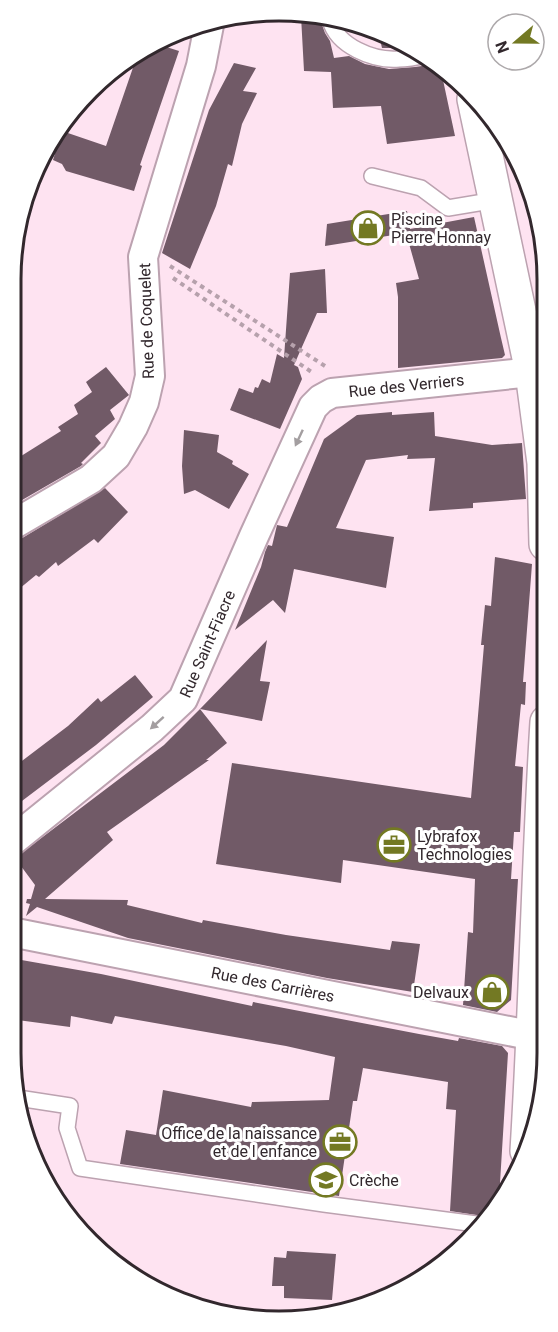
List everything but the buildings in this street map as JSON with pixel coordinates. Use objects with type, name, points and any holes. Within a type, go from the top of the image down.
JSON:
[{"type":"street","name":"Rue de Coquelet","points":[[21,520],[91,479],[116,456],[144,402],[150,376],[143,257],[201,66],[208,31]]},
{"type":"street","points":[[477,114],[532,372],[537,410]]},
{"type":"street","name":"Rue des Verriers","points":[[332,393],[532,372]]},
{"type":"street","name":"Rue Saint-Fiacre","points":[[21,833],[152,728],[183,699],[313,407],[332,393]]},
{"type":"street","name":"Rue des Carrières","points":[[21,934],[534,1036]]},
{"type":"street","points":[[529,1115],[537,944]]},
{"type":"lane","points":[[332,27],[342,40],[374,56],[398,60],[411,58]]},
{"type":"lane","points":[[372,176],[421,188],[448,208],[496,200]]},
{"type":"lane","points":[[25,1099],[70,1106],[67,1128],[80,1168],[473,1223]]},
{"type":"path","points":[[143,257],[175,268],[326,367],[332,393]]},
{"type":"path","name":"Rue des Verriers","points":[[174,279],[309,369],[332,393]]},
{"type":"place","name":"Piscine Pierre Honnay","points":[[368,228]]},
{"type":"place","name":"Lybrafox Technologies","points":[[394,845]]},
{"type":"place","name":"Delvaux","points":[[492,992]]},
{"type":"place","name":"Office de la naissance et de l enfance","points":[[340,1142]]},
{"type":"place","name":"Crèche","points":[[326,1180]]}]
